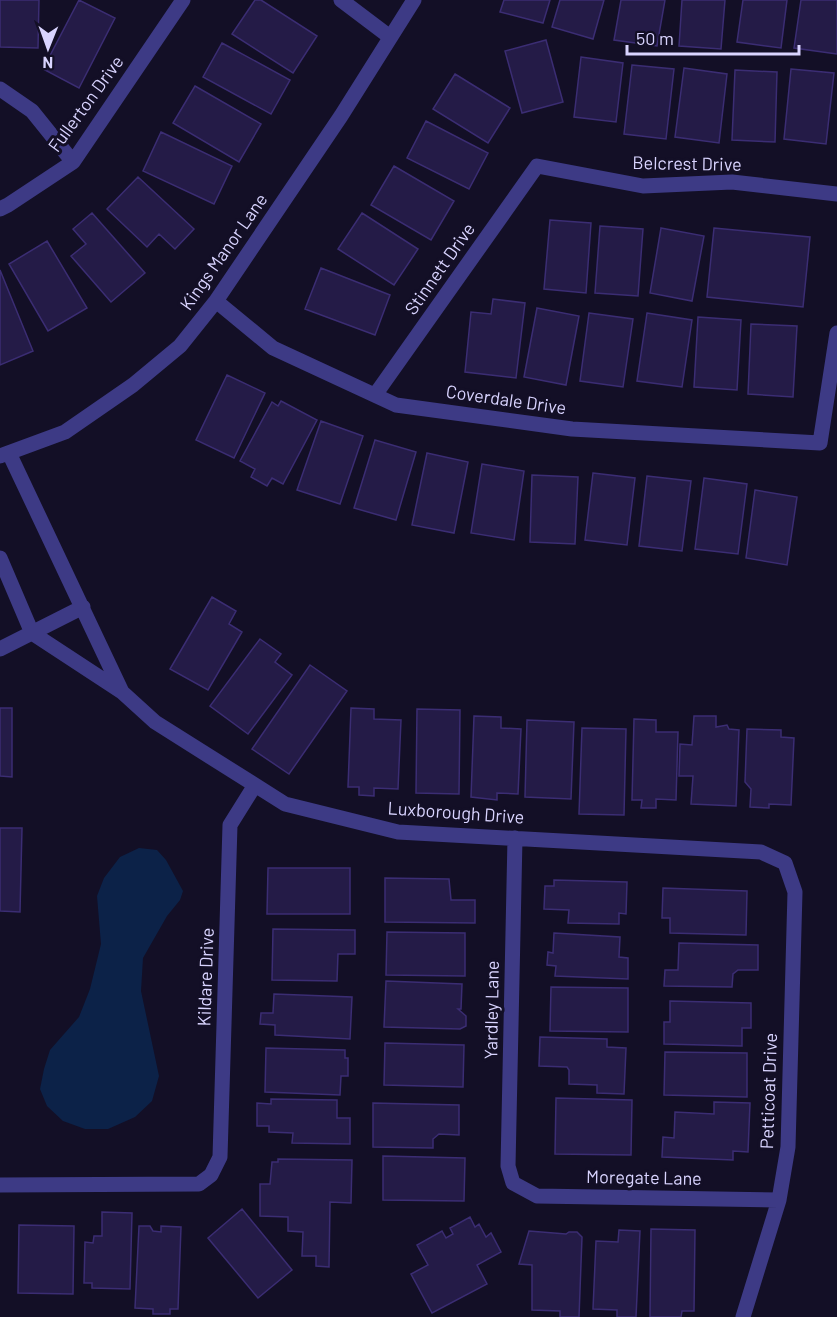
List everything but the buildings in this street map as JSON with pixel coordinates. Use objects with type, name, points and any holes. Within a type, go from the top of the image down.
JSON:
[{"type":"street","name":"Fullerton Drive","points":[[0,209],[8,206],[73,162],[183,0]]},
{"type":"street","points":[[341,0],[390,37]]},
{"type":"street","name":"Kings Manor Lane","points":[[4,455],[65,432],[133,385],[180,346],[216,301],[334,125],[414,0]]},
{"type":"street","points":[[0,89],[32,111],[73,162]]},
{"type":"street","name":"Belcrest Drive","points":[[537,166],[643,186],[732,182],[837,194]]},
{"type":"street","name":"Stinnett Drive","points":[[375,395],[537,166]]},
{"type":"street","name":"Coverdale Drive","points":[[216,301],[273,348],[396,405],[572,429],[820,443],[837,333]]},
{"type":"street","name":"Luxborough Drive","points":[[4,455],[82,607],[122,692]]},
{"type":"street","points":[[0,558],[32,633]]},
{"type":"street","points":[[0,649],[82,607]]},
{"type":"street","name":"Luxborough Drive","points":[[32,633],[122,692],[155,722],[285,804],[398,832],[760,852],[786,863]]},
{"type":"street","name":"Kildare Drive","points":[[0,1185],[199,1184],[211,1175],[220,1157],[230,825],[255,785]]},
{"type":"street","name":"Yardley Lane","points":[[513,1183],[508,1166],[515,838]]},
{"type":"street","name":"Petticoat Drive","points":[[743,1317],[779,1200],[788,1147],[795,892],[786,863]]},
{"type":"street","name":"Moregate Lane","points":[[513,1183],[537,1196],[779,1200]]},
{"type":"water","points":[[139,848],[157,850],[166,860],[183,891],[180,900],[167,916],[143,958],[141,991],[159,1076],[152,1101],[135,1117],[108,1129],[85,1129],[63,1121],[47,1106],[40,1089],[50,1050],[79,1017],[90,989],[101,944],[97,896],[104,878],[120,857]]}]
